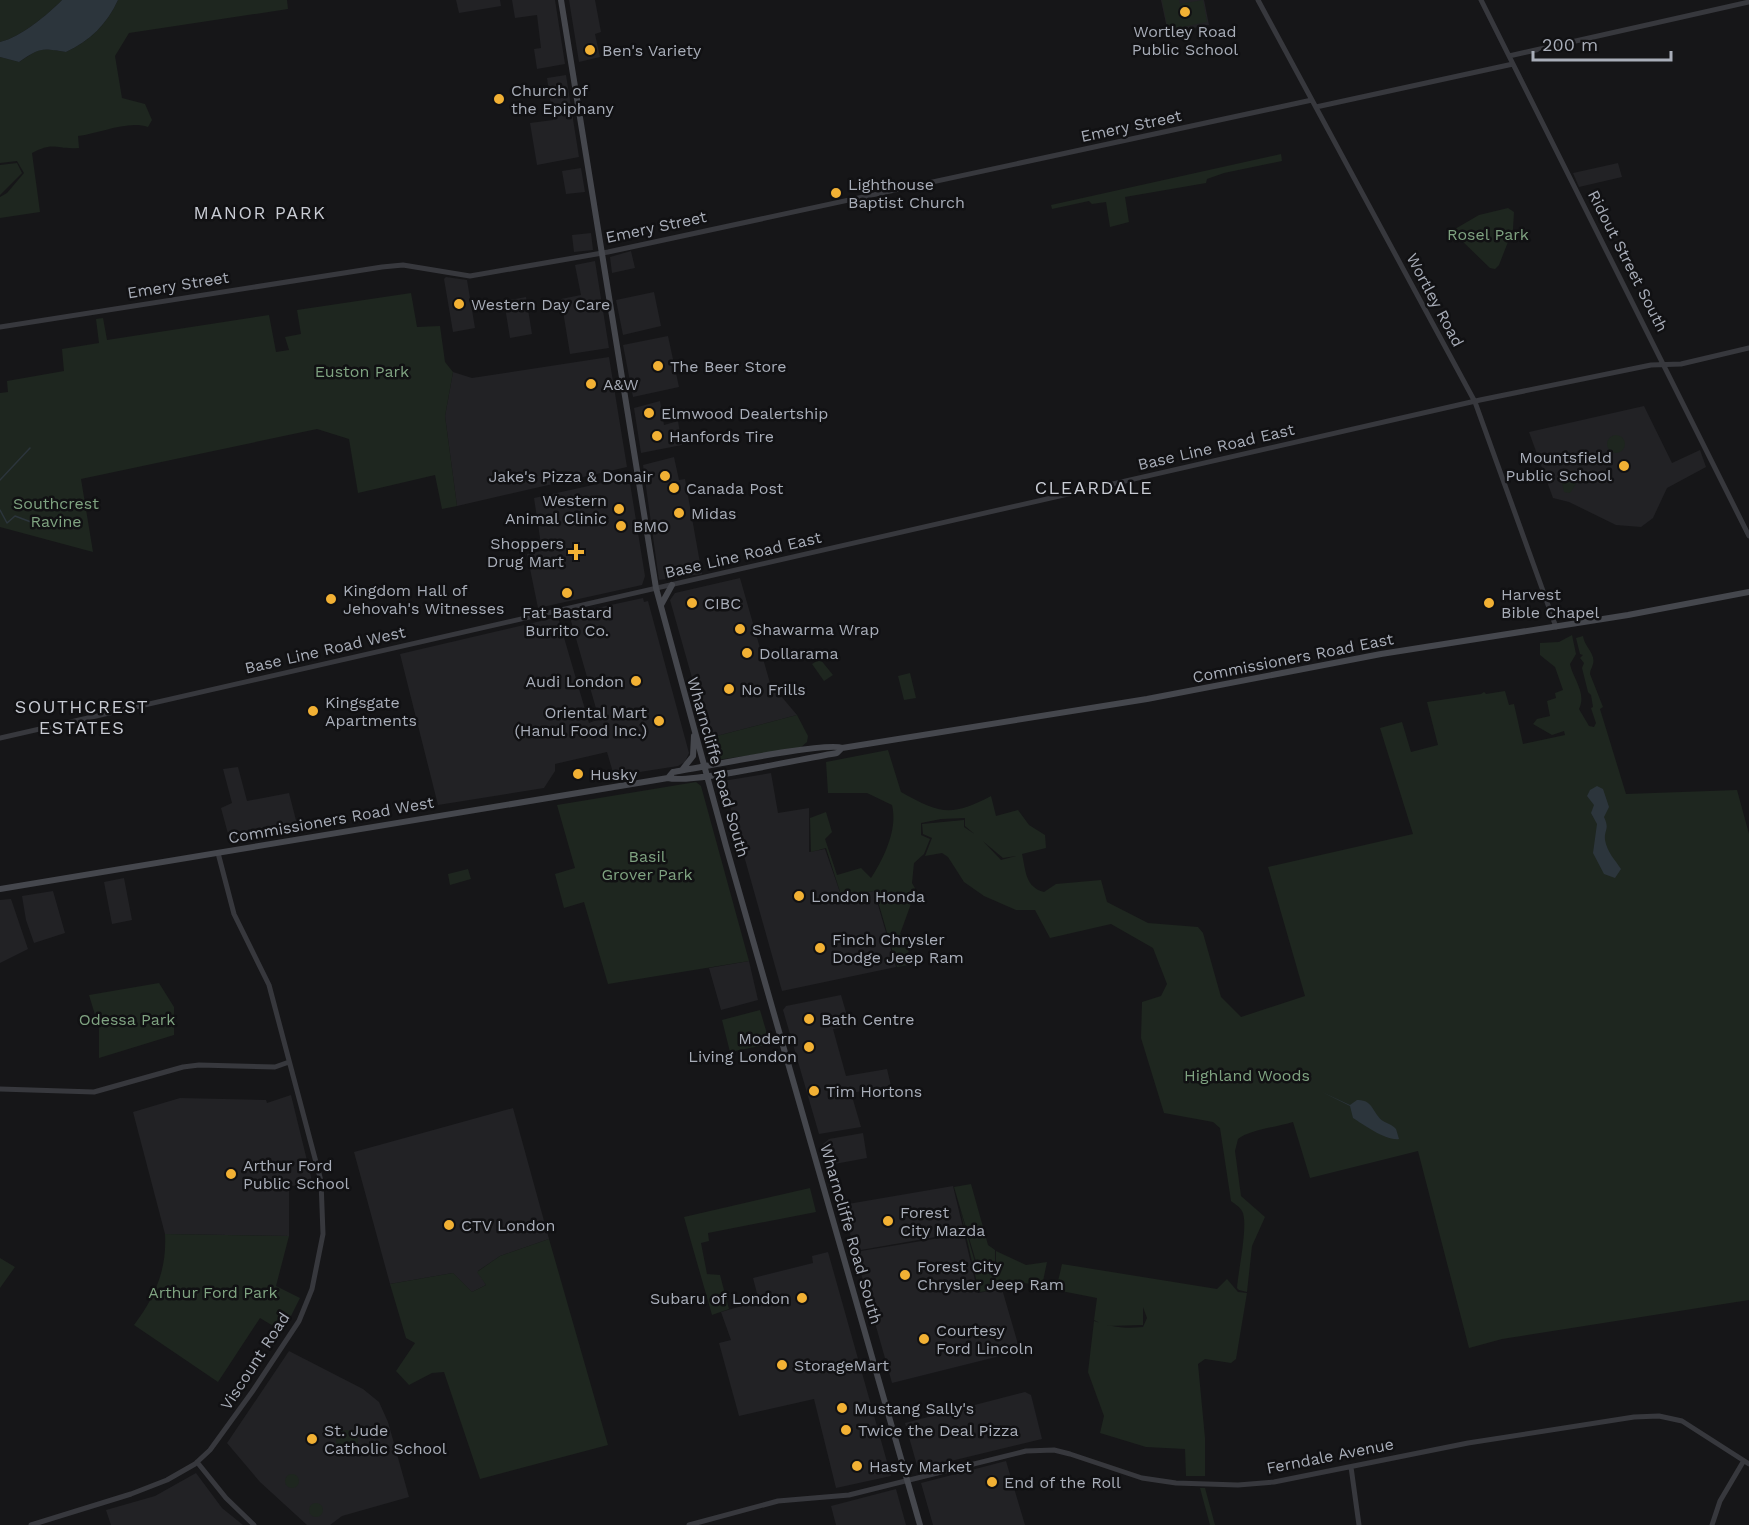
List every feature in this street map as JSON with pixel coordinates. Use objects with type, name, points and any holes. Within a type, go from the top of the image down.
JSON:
[{"type":"main road","name":"Wharncliffe Road South","points":[[561,0],[660,605],[920,1525]]},
{"type":"main road","points":[[660,605],[672,585]]},
{"type":"main road","name":"Commissioners Road East","points":[[704,767],[835,745],[842,748],[1147,699],[1381,654],[1556,627],[1749,592]]},
{"type":"main road","points":[[681,771],[693,756],[694,729]]},
{"type":"main road","name":"Commissioners Road East","points":[[707,775],[837,753],[842,748]]},
{"type":"main road","name":"Commissioners Road West","points":[[0,889],[668,778],[681,771],[704,767]]},
{"type":"main road","name":"Commissioners Road West","points":[[668,778],[675,780],[707,775]]},
{"type":"street","name":"Wortley Road","points":[[1258,0],[1475,402],[1556,627]]},
{"type":"street","name":"Ridout Street South","points":[[1481,0],[1749,536]]},
{"type":"street","points":[[1509,56],[1749,2]]},
{"type":"street","points":[[1316,107],[1513,64]]},
{"type":"street","name":"Emery Street","points":[[0,327],[381,267],[403,265],[470,276],[602,253],[1312,100]]},
{"type":"street","name":"Base Line Road East","points":[[656,588],[1475,402],[1664,364],[1681,364],[1749,348]]},
{"type":"street","name":"Base Line Road West","points":[[0,738],[656,588]]},
{"type":"street","name":"Viscount Road","points":[[31,1525],[131,1494],[167,1480],[197,1462],[227,1428],[299,1321],[312,1289],[323,1234],[321,1181],[269,985],[234,914],[218,853]]},
{"type":"street","points":[[0,1089],[94,1092],[183,1067],[267,1068],[290,1062]]},
{"type":"street","name":"Ferndale Avenue","points":[[689,1525],[778,1501],[849,1495],[1039,1450],[1071,1454],[1142,1478],[1176,1483],[1238,1485],[1274,1482],[1468,1443],[1634,1417],[1659,1416],[1682,1421],[1746,1463]]},
{"type":"street","points":[[197,1462],[226,1498],[254,1525]]},
{"type":"street","points":[[1712,1525],[1720,1501],[1746,1463]]},
{"type":"street","points":[[1351,1467],[1359,1525]]},
{"type":"shaded area","points":[[62,0],[118,0],[109,17],[97,31],[83,43],[66,52],[41,50],[19,62],[0,57],[0,42],[25,30]]},
{"type":"shaded area","points":[[456,0],[500,0],[501,6],[459,13]]},
{"type":"shaded area","points":[[512,0],[555,0],[565,64],[537,69],[534,49],[541,48],[537,15],[515,18]]},
{"type":"shaded area","points":[[569,0],[595,0],[601,32],[595,34],[600,57],[579,62]]},
{"type":"shaded area","name":"Wortley Road Public School","points":[[1161,0],[1204,0],[1209,25],[1168,33]]},
{"type":"shaded area","points":[[566,75],[579,157],[537,165],[530,123],[553,120],[547,78]]},
{"type":"shaded area","points":[[1618,163],[1622,177],[1579,187],[1573,173]]},
{"type":"shaded area","points":[[581,168],[585,192],[566,194],[562,171]]},
{"type":"shaded area","points":[[591,233],[593,250],[574,252],[572,235]]},
{"type":"shaded area","points":[[631,251],[635,268],[612,273],[610,257]]},
{"type":"shaded area","points":[[595,261],[609,348],[570,354],[561,299],[581,295],[575,265]]},
{"type":"shaded area","name":"Western Day Care","points":[[446,277],[467,280],[475,328],[453,332],[444,279]]},
{"type":"shaded area","points":[[654,292],[661,326],[623,335],[616,300]]},
{"type":"shaded area","points":[[526,297],[532,334],[510,338],[504,301]]},
{"type":"shaded area","points":[[668,336],[679,387],[633,397],[623,345]]},
{"type":"shaded area","points":[[609,357],[627,467],[457,506],[445,416],[453,372],[472,378]]},
{"type":"shaded area","points":[[660,401],[664,425],[678,421],[682,445],[641,453],[634,408]]},
{"type":"shaded area","name":"Mountsfield Public School","points":[[1644,406],[1672,463],[1700,450],[1706,467],[1667,488],[1653,518],[1641,527],[1616,525],[1569,502],[1553,498],[1529,432]]},
{"type":"shaded area","points":[[674,457],[679,480],[685,479],[702,574],[659,580],[643,465]]},
{"type":"shaded area","points":[[629,477],[645,576],[642,585],[538,608],[527,554],[542,551],[534,498]]},
{"type":"shaded area","points":[[740,578],[770,683],[797,715],[709,738],[670,600],[675,593]]},
{"type":"shaded area","points":[[643,598],[644,602],[648,601],[689,753],[685,762],[678,766],[614,776],[607,752],[555,764],[555,771],[544,788],[438,805],[400,654],[558,617],[589,723],[599,719],[569,614]]},
{"type":"shaded area","points":[[238,767],[247,801],[289,793],[298,828],[230,841],[221,808],[232,803],[223,769]]},
{"type":"shaded area","points":[[771,773],[778,813],[809,808],[809,852],[825,849],[841,895],[874,891],[896,967],[782,991],[723,781]]},
{"type":"shaded area","points":[[1597,786],[1603,789],[1609,807],[1604,817],[1607,827],[1605,840],[1609,852],[1621,869],[1615,878],[1604,874],[1593,853],[1597,824],[1591,813],[1594,805],[1587,796],[1590,790]]},
{"type":"shaded area","points":[[124,878],[132,920],[112,924],[104,882]]},
{"type":"shaded area","points":[[53,891],[65,933],[34,943],[26,920],[22,896]]},
{"type":"shaded area","points":[[11,899],[28,949],[0,963],[0,900]]},
{"type":"shaded area","points":[[749,961],[758,1000],[721,1010],[709,968]]},
{"type":"shaded area","points":[[841,995],[850,1026],[833,1029],[846,1076],[887,1069],[891,1086],[851,1093],[861,1127],[819,1134],[783,1010],[786,1006]]},
{"type":"shaded area","points":[[1322,1092],[1350,1105],[1357,1100],[1366,1102],[1383,1121],[1396,1129],[1399,1139],[1388,1138],[1369,1128],[1353,1118],[1350,1106]]},
{"type":"shaded area","name":"Arthur Ford Public School","points":[[291,1095],[313,1185],[289,1186],[289,1236],[165,1234],[133,1112],[180,1098],[266,1100],[267,1103]]},
{"type":"shaded area","points":[[513,1108],[549,1239],[500,1256],[478,1271],[486,1285],[472,1292],[453,1273],[390,1284],[354,1152]]},
{"type":"shaded area","points":[[863,1133],[867,1158],[829,1165],[823,1144],[829,1139]]},
{"type":"shaded area","points":[[953,1186],[964,1232],[855,1251],[842,1205]]},
{"type":"shaded area","points":[[964,1234],[978,1293],[1002,1289],[1020,1351],[892,1383],[855,1252]]},
{"type":"shaded area","points":[[828,1252],[891,1476],[836,1488],[814,1399],[739,1416],[719,1343],[731,1340],[721,1312],[759,1301],[753,1278],[813,1263],[812,1256]]},
{"type":"shaded area","name":"St. Jude Catholic School","points":[[289,1351],[363,1389],[379,1402],[388,1422],[409,1497],[342,1516],[330,1525],[307,1525],[260,1482],[227,1443]]},
{"type":"shaded area","points":[[1025,1392],[1031,1395],[1042,1439],[918,1469],[905,1423]]},
{"type":"shaded area","points":[[1006,1461],[1025,1525],[933,1525],[921,1483]]},
{"type":"shaded area","points":[[196,1473],[222,1508],[243,1525],[111,1525],[106,1510],[155,1496]]},
{"type":"shaded area","points":[[896,1489],[906,1525],[836,1525],[831,1506]]},
{"type":"green space","points":[[0,0],[62,0],[25,30],[0,42]]},
{"type":"green space","points":[[118,0],[287,0],[288,9],[129,33],[115,56],[122,98],[145,104],[152,120],[148,127],[132,125],[78,136],[79,148],[46,147],[32,153],[40,212],[0,218],[0,197],[7,193],[24,173],[17,161],[0,163],[0,57],[19,62],[42,50],[66,52],[83,43],[97,31],[109,17]]},
{"type":"green space","name":"Wortley Road Public School","points":[[1162,0],[1179,0],[1180,4],[1203,0],[1207,22],[1168,30]]},
{"type":"green space","points":[[1281,154],[1282,161],[1224,173],[1207,179],[1206,183],[1125,197],[1129,222],[1110,227],[1106,202],[1092,204],[1089,201],[1052,209],[1051,205]]},
{"type":"green space","points":[[17,163],[22,173],[0,195],[0,165]]},
{"type":"green space","name":"Rosel Park","points":[[1508,208],[1514,212],[1513,229],[1499,265],[1495,269],[1490,268],[1458,237],[1455,229],[1479,215]]},
{"type":"green space","name":"Euston Park","points":[[411,293],[417,327],[440,326],[445,362],[453,372],[445,416],[457,506],[442,509],[435,475],[358,493],[349,439],[317,429],[81,479],[93,552],[0,527],[0,393],[8,392],[7,381],[64,371],[62,349],[99,343],[96,319],[103,318],[107,340],[269,315],[276,352],[289,350],[285,337],[301,334],[297,310]]},
{"type":"green space","points":[[1616,435],[1622,438],[1625,444],[1622,450],[1616,453],[1610,450],[1607,444],[1610,438]]},
{"type":"green space","points":[[1567,471],[1579,479],[1570,493],[1564,492],[1561,478]]},
{"type":"green space","name":"Highland Woods","points":[[1572,635],[1576,654],[1570,664],[1581,697],[1579,709],[1589,726],[1594,727],[1596,723],[1591,708],[1593,707],[1591,695],[1588,692],[1582,668],[1584,663],[1580,658],[1583,655],[1580,654],[1576,638],[1583,636],[1593,657],[1590,674],[1603,707],[1600,709],[1626,794],[1737,790],[1749,834],[1749,1300],[1502,1339],[1469,1348],[1418,1151],[1310,1178],[1293,1122],[1256,1131],[1238,1139],[1235,1151],[1241,1196],[1265,1217],[1252,1246],[1247,1292],[1239,1290],[1237,1288],[1244,1236],[1244,1217],[1241,1210],[1231,1201],[1220,1128],[1213,1122],[1164,1113],[1141,1038],[1142,1002],[1161,996],[1167,984],[1153,948],[1111,924],[1050,938],[1035,910],[1016,910],[984,896],[964,882],[948,857],[942,853],[925,856],[932,838],[923,834],[922,824],[964,820],[964,827],[975,834],[965,826],[965,818],[921,823],[921,835],[930,839],[924,854],[914,863],[912,883],[916,890],[900,934],[908,939],[909,965],[897,967],[875,891],[841,895],[826,848],[811,852],[810,818],[826,812],[832,832],[825,839],[837,875],[861,868],[871,878],[889,843],[893,824],[892,805],[867,793],[828,793],[826,762],[888,750],[901,792],[926,805],[955,810],[991,796],[996,816],[1018,810],[1029,825],[1045,835],[1046,848],[1022,854],[1027,878],[1033,886],[1044,892],[1056,884],[1101,880],[1107,902],[1148,923],[1198,927],[1203,933],[1221,997],[1241,1017],[1305,996],[1268,867],[1413,834],[1380,728],[1402,722],[1411,752],[1438,745],[1427,702],[1484,692],[1486,694],[1505,691],[1509,705],[1514,704],[1523,744],[1565,735],[1564,731],[1552,735],[1533,724],[1537,719],[1550,716],[1547,701],[1556,698],[1555,693],[1563,690],[1555,667],[1540,655],[1540,643],[1559,642]],"holes":[[[983,841],[1003,858],[1016,856],[1001,860]]]},
{"type":"green space","points":[[820,659],[833,675],[824,681],[812,664]]},
{"type":"green space","points":[[910,673],[916,698],[904,700],[898,676]]},
{"type":"green space","points":[[797,715],[808,736],[807,742],[800,748],[717,760],[707,756],[711,751],[709,738]]},
{"type":"green space","name":"Basil Grover Park","points":[[696,782],[701,786],[749,961],[608,984],[584,902],[564,908],[555,874],[575,868],[557,805]]},
{"type":"green space","points":[[468,869],[471,879],[450,885],[448,874]]},
{"type":"green space","name":"Odessa Park","points":[[159,983],[174,1007],[174,1035],[99,1058],[99,1028],[89,995]]},
{"type":"green space","points":[[760,1010],[770,1044],[730,1052],[722,1020]]},
{"type":"green space","points":[[971,1184],[988,1245],[995,1250],[995,1272],[977,1265],[954,1187]]},
{"type":"green space","points":[[810,1188],[816,1212],[708,1233],[709,1241],[701,1243],[707,1274],[720,1275],[729,1309],[712,1315],[684,1217]]},
{"type":"green space","points":[[960,1209],[976,1266],[996,1273],[996,1251],[1026,1265],[1047,1262],[1042,1286],[1007,1280],[1005,1289],[979,1292]]},
{"type":"green space","name":"Arthur Ford Park","points":[[165,1234],[289,1236],[276,1286],[300,1298],[283,1332],[260,1318],[218,1382],[134,1325],[158,1283],[164,1259]]},
{"type":"green space","points":[[549,1239],[608,1445],[480,1479],[444,1372],[432,1373],[409,1385],[396,1371],[415,1343],[406,1338],[390,1284],[453,1273],[472,1292],[486,1285],[477,1272],[500,1256]]},
{"type":"green space","points":[[0,1258],[15,1267],[0,1288]]},
{"type":"green space","points":[[1062,1264],[1217,1289],[1227,1279],[1238,1292],[1247,1293],[1236,1359],[1231,1363],[1205,1359],[1198,1364],[1205,1438],[1205,1476],[1186,1476],[1185,1449],[1146,1447],[1100,1433],[1104,1416],[1088,1372],[1094,1321],[1100,1323],[1094,1320],[1097,1298],[1056,1290]],"holes":[[[1143,1307],[1147,1318],[1143,1327],[1111,1326],[1143,1325]]]},
{"type":"green space","points":[[347,1430],[355,1433],[358,1441],[355,1449],[347,1452],[339,1449],[336,1441],[339,1433]]},
{"type":"green space","points":[[292,1474],[297,1476],[299,1481],[297,1486],[292,1488],[287,1486],[285,1481],[287,1476]]},
{"type":"green space","points":[[1200,1488],[1205,1488],[1215,1525],[1210,1525]]},
{"type":"green space","points":[[313,1503],[319,1503],[323,1510],[319,1517],[313,1517],[309,1513],[309,1507]]},
{"type":"waterway","points":[[0,480],[30,448]]},
{"type":"waterway","points":[[0,510],[7,523],[15,516],[31,522],[75,525]]},
{"type":"place","name":"Wortley Road Public School","points":[[1185,12]]},
{"type":"place","name":"Ben's Variety","points":[[590,50]]},
{"type":"place","name":"Church of the Epiphany","points":[[499,99]]},
{"type":"place","name":"Lighthouse Baptist Church","points":[[836,193]]},
{"type":"place","name":"Western Day Care","points":[[459,304]]},
{"type":"place","name":"The Beer Store","points":[[658,366]]},
{"type":"place","name":"A&W","points":[[591,384]]},
{"type":"place","name":"Elmwood Dealertship","points":[[649,413]]},
{"type":"place","name":"Hanfords Tire","points":[[657,436]]},
{"type":"place","name":"Mountsfield Public School","points":[[1624,466]]},
{"type":"place","name":"Jake's Pizza & Donair","points":[[665,476]]},
{"type":"place","name":"Canada Post","points":[[674,488]]},
{"type":"place","name":"Western Animal Clinic","points":[[619,509]]},
{"type":"place","name":"Midas","points":[[679,513]]},
{"type":"place","name":"BMO","points":[[621,526]]},
{"type":"place","name":"Shoppers Drug Mart","points":[[576,552]]},
{"type":"place","name":"Fat Bastard Burrito Co.","points":[[567,593]]},
{"type":"place","name":"Kingdom Hall of Jehovah's Witnesses","points":[[331,599]]},
{"type":"place","name":"CIBC","points":[[692,603]]},
{"type":"place","name":"Harvest Bible Chapel","points":[[1489,603]]},
{"type":"place","name":"Shawarma Wrap","points":[[740,629]]},
{"type":"place","name":"Dollarama","points":[[747,653]]},
{"type":"place","name":"Audi London","points":[[636,681]]},
{"type":"place","name":"No Frills","points":[[729,689]]},
{"type":"place","name":"Kingsgate Apartments","points":[[313,711]]},
{"type":"place","name":"Oriental Mart (Hanul Food Inc.)","points":[[659,721]]},
{"type":"place","name":"Husky","points":[[578,774]]},
{"type":"place","name":"London Honda","points":[[799,896]]},
{"type":"place","name":"Finch Chrysler Dodge Jeep Ram","points":[[820,948]]},
{"type":"place","name":"Bath Centre","points":[[809,1019]]},
{"type":"place","name":"Modern Living London","points":[[809,1047]]},
{"type":"place","name":"Tim Hortons","points":[[814,1091]]},
{"type":"place","name":"Arthur Ford Public School","points":[[231,1174]]},
{"type":"place","name":"Forest City Mazda","points":[[888,1221]]},
{"type":"place","name":"CTV London","points":[[449,1225]]},
{"type":"place","name":"Forest City Chrysler Jeep Ram","points":[[905,1275]]},
{"type":"place","name":"Subaru of London","points":[[802,1298]]},
{"type":"place","name":"Courtesy Ford Lincoln","points":[[924,1339]]},
{"type":"place","name":"StorageMart","points":[[782,1365]]},
{"type":"place","name":"Mustang Sally's","points":[[842,1408]]},
{"type":"place","name":"Twice the Deal Pizza","points":[[846,1430]]},
{"type":"place","name":"St. Jude Catholic School","points":[[312,1439]]},
{"type":"place","name":"Hasty Market","points":[[857,1466]]},
{"type":"place","name":"End of the Roll","points":[[992,1482]]},
{"type":"district","name":"MANOR PARK","points":[[260,212]]},
{"type":"district","name":"CLEARDALE","points":[[1094,487]]},
{"type":"district","name":"SOUTHCREST ESTATES","points":[[82,716]]},
{"type":"park label","name":"Southcrest Ravine","points":[[56,512]]}]
